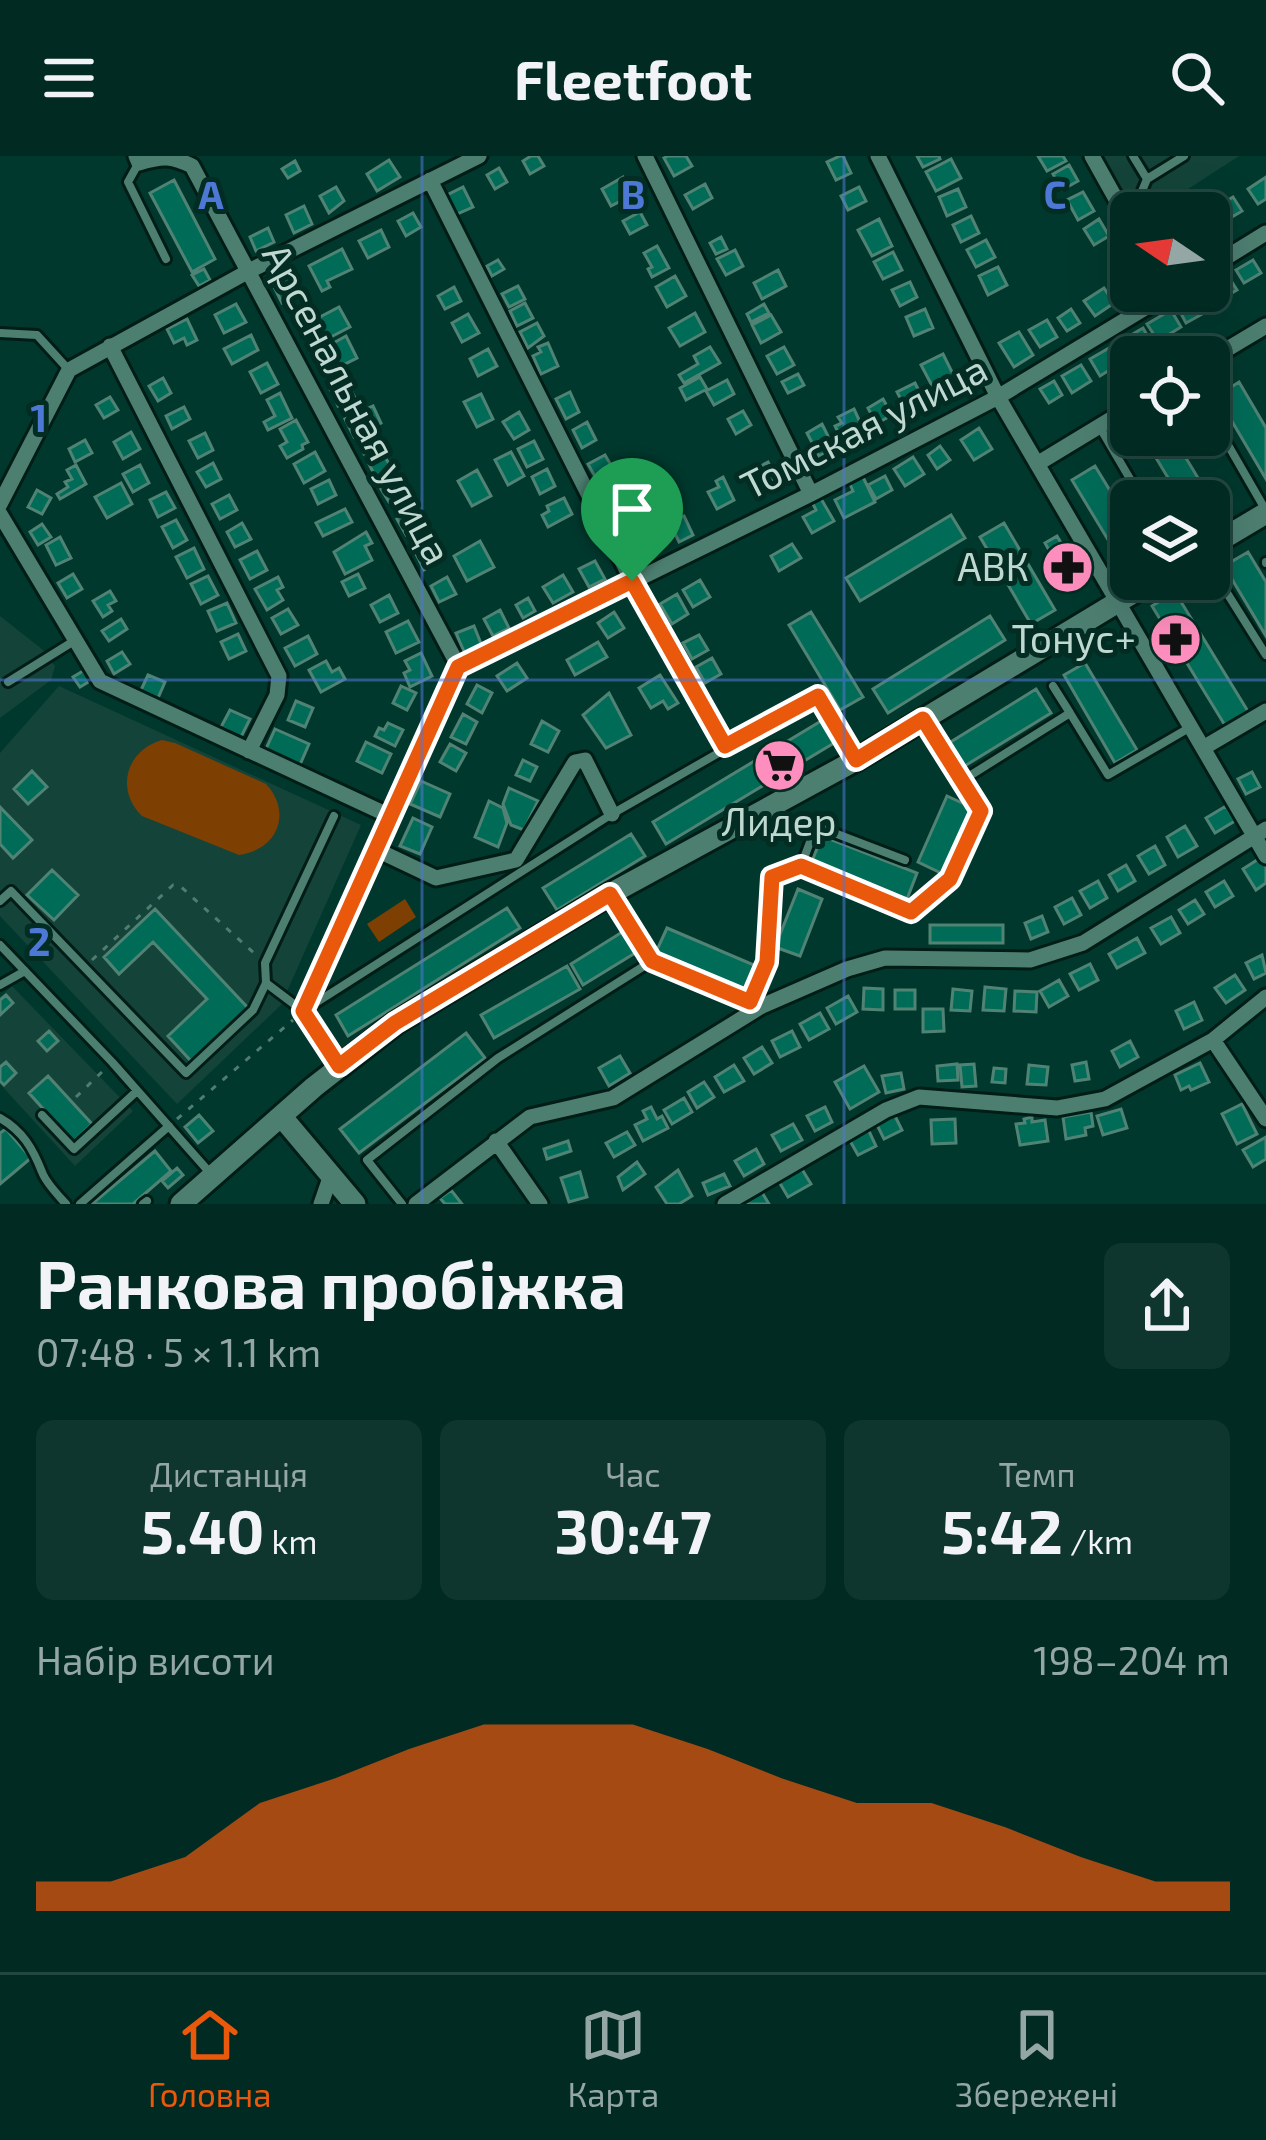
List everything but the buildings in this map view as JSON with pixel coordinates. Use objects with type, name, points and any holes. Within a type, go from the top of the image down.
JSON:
[{"type":"main road","points":[[1230,534],[1266,512]]},
{"type":"main road","points":[[181,1204],[395,1023],[610,894],[856,760],[1120,600]]},
{"type":"main road","points":[[281,1115],[355,1204]]},
{"type":"street","name":"Арсенальная улица","points":[[137,159],[178,156],[193,166],[458,667]]},
{"type":"street","points":[[0,504],[69,370],[249,271],[479,156]]},
{"type":"street","points":[[645,156],[811,494]]},
{"type":"street","points":[[878,156],[998,397],[1203,748],[1260,832],[1266,856]]},
{"type":"street","points":[[1092,156],[1114,192]]},
{"type":"street","points":[[430,180],[632,581],[725,746]]},
{"type":"street","points":[[1230,255],[1266,233]]},
{"type":"street","name":"Томская улица","points":[[458,667],[998,397],[1137,312]]},
{"type":"street","points":[[1230,347],[1266,326]]},
{"type":"street","points":[[110,346],[279,676],[277,695],[249,751]]},
{"type":"street","points":[[1037,464],[1110,420]]},
{"type":"street","points":[[0,514],[100,681],[392,818]]},
{"type":"street","points":[[339,1066],[303,1011],[458,667]]},
{"type":"street","points":[[1203,748],[1266,711]]},
{"type":"street","points":[[377,850],[436,878],[519,866],[574,762],[585,760],[612,814]]},
{"type":"street","points":[[423,1202],[530,1117],[614,1098],[762,1006],[885,958],[1030,959],[1083,943],[1260,832]]},
{"type":"street","points":[[725,1204],[886,1110],[920,1097],[1057,1108],[1105,1099],[1213,1040],[1266,998]]},
{"type":"street","points":[[1213,1040],[1266,1119]]},
{"type":"street","points":[[496,1141],[540,1204]]},
{"type":"street","points":[[321,1204],[332,1175]]},
{"type":"lane","points":[[1133,156],[1147,179]]},
{"type":"lane","points":[[1142,192],[1147,179],[1184,156]]},
{"type":"lane","points":[[137,159],[128,182],[166,259]]},
{"type":"lane","points":[[0,333],[37,335],[69,370]]},
{"type":"lane","points":[[1100,426],[1131,480]]},
{"type":"lane","points":[[1230,449],[1266,512]]},
{"type":"lane","points":[[1230,598],[1266,655]]},
{"type":"lane","points":[[8,682],[75,640]]},
{"type":"lane","points":[[1053,686],[1108,775],[1191,727]]},
{"type":"lane","points":[[266,983],[303,1011],[519,866],[818,696],[856,760]]},
{"type":"lane","points":[[963,780],[1070,713]]},
{"type":"lane","points":[[610,894],[652,961],[750,1002],[767,962],[772,877],[801,866],[911,912],[950,879],[981,811],[923,719]]},
{"type":"lane","points":[[0,901],[11,891],[186,1073],[253,1010],[266,983],[265,963],[334,816]]},
{"type":"lane","points":[[801,866],[816,826],[905,860]]},
{"type":"lane","points":[[0,945],[212,1175]]},
{"type":"lane","points":[[402,1204],[368,1160],[498,1058],[652,961]]},
{"type":"lane","points":[[0,985],[26,971]]},
{"type":"lane","points":[[42,1115],[74,1149],[137,1091]]},
{"type":"lane","points":[[0,1118],[39,1156],[42,1173],[66,1204]]},
{"type":"lane","points":[[80,1204],[169,1126]]},
{"type":"path","points":[[82,968],[173,885],[180,886],[265,963]]},
{"type":"path","points":[[169,1126],[303,1011]]},
{"type":"path","points":[[76,1097],[112,1062]]},
{"type":"shaded area","points":[[1100,156],[1239,156],[1183,192],[1120,192]]},
{"type":"shaded area","points":[[0,616],[43,650],[55,666],[51,680],[0,718]]},
{"type":"shaded area","points":[[59,686],[361,825],[281,1005],[177,1104],[0,916],[0,753]]},
{"type":"shaded area","points":[[162,740],[266,784],[279,807],[271,838],[239,855],[142,816],[129,795],[128,772],[140,752]]},
{"type":"shaded area","points":[[405,899],[416,917],[379,942],[367,924]]},
{"type":"shaded area","points":[[12,986],[133,1111],[75,1166],[0,1084],[0,997]]},
{"type":"place","name":"АВК","points":[[1068,567]]},
{"type":"place","name":"Тонус+","points":[[1175,639]]},
{"type":"place","name":"Лидер","points":[[779,765]]},
{"type":"route","points":[[632,581],[725,746],[818,696],[856,760],[923,719],[981,811],[950,879],[911,912],[801,866],[772,877],[767,962],[750,1002],[652,961],[610,894],[395,1023],[339,1066],[303,1011],[458,667],[632,581]]}]
